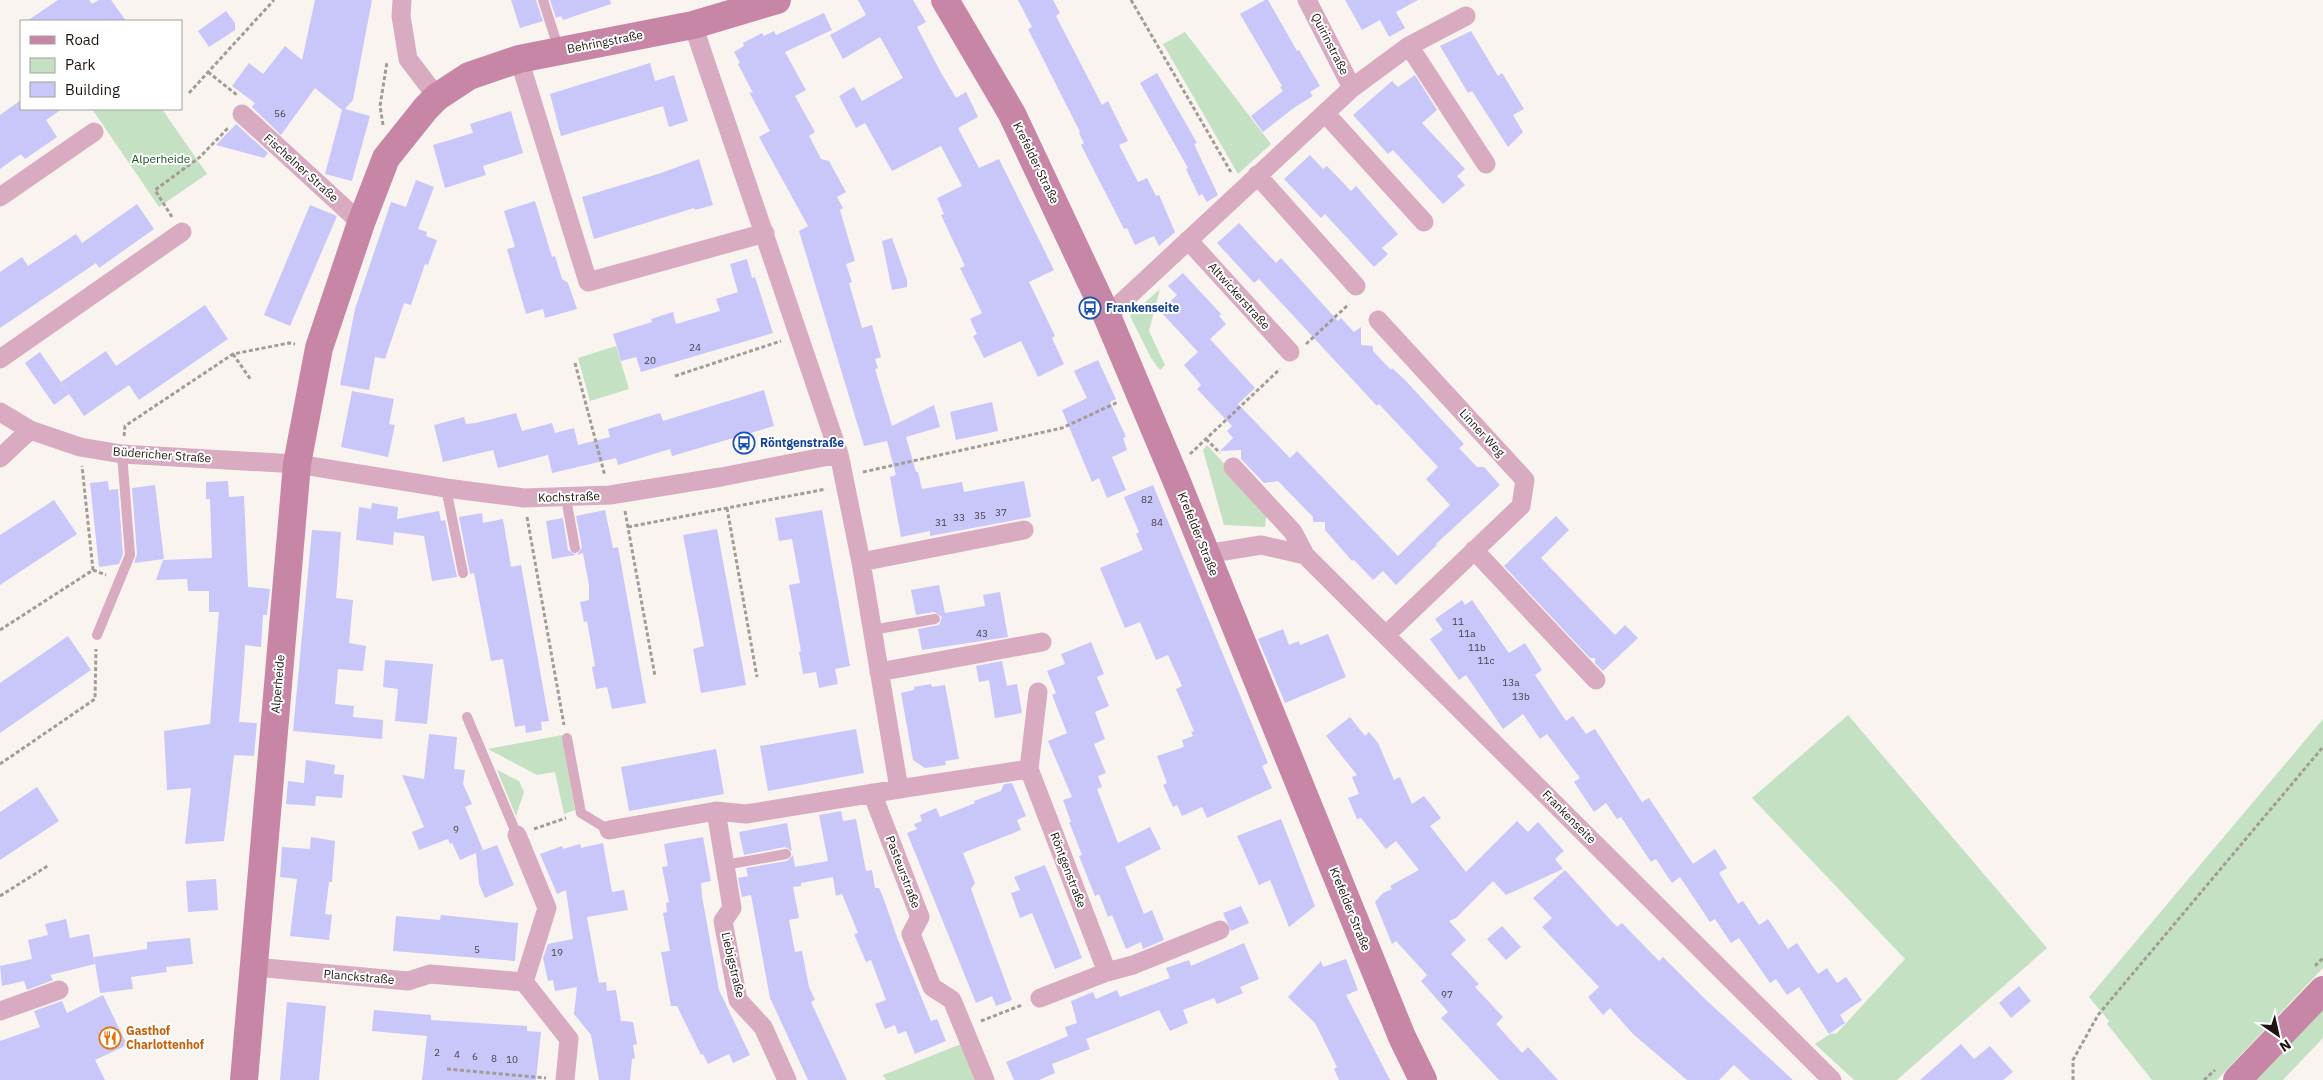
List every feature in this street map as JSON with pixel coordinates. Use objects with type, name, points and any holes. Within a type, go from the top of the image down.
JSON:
[{"type":"street","points":[[361,222],[386,158],[437,97],[408,59],[401,16],[402,0]]},
{"type":"street","name":"Behringstraße","points":[[437,97],[469,76],[519,59],[693,25],[777,0]]},
{"type":"street","name":"Krefelder Straße","points":[[945,0],[1012,114],[1108,316],[1402,1037],[1423,1080]]},
{"type":"street","name":"Quirinstraße","points":[[1308,0],[1352,88]]},
{"type":"street","points":[[1108,316],[1352,88],[1409,46],[1466,16]]},
{"type":"street","points":[[693,25],[839,454],[846,480],[861,562],[899,789]]},
{"type":"street","points":[[1409,46],[1486,164]]},
{"type":"street","points":[[519,59],[588,282],[765,233]]},
{"type":"street","points":[[1325,113],[1424,222]]},
{"type":"street","name":"Fischelner Straße","points":[[242,114],[361,222]]},
{"type":"street","points":[[0,197],[94,132]]},
{"type":"street","points":[[1257,175],[1354,294]]},
{"type":"street","name":"Alperheide","points":[[244,1080],[298,464],[320,348],[336,292],[361,222]]},
{"type":"street","points":[[0,359],[182,232]]},
{"type":"street","name":"Altwickerstraße","points":[[1188,240],[1296,350]]},
{"type":"street","name":"Linner Weg","points":[[1378,320],[1525,480],[1520,506],[1386,635]]},
{"type":"street","name":"Büdericher Straße","points":[[0,412],[30,430],[80,447],[122,454],[298,464]]},
{"type":"street","points":[[0,458],[30,430]]},
{"type":"street","name":"Kochstraße","points":[[298,464],[446,488],[524,498],[566,498],[616,494],[839,454]]},
{"type":"street","name":"Frankenseite","points":[[1233,467],[1293,532],[1306,555],[1832,1080]]},
{"type":"street","points":[[861,562],[1024,530]]},
{"type":"street","points":[[1206,554],[1261,544],[1306,555]]},
{"type":"street","points":[[1474,550],[1596,680]]},
{"type":"street","points":[[879,672],[1042,642]]},
{"type":"street","name":"Röntgenstraße","points":[[1038,692],[1029,769],[1107,972]]},
{"type":"street","points":[[609,830],[716,811],[746,814],[1029,769]]},
{"type":"street","name":"Pasteurstraße","points":[[872,793],[920,917],[911,934],[914,943],[932,987],[952,1000],[985,1080]]},
{"type":"street","name":"Liebigstraße","points":[[716,811],[732,908],[723,921],[738,1000],[763,1027],[787,1080]]},
{"type":"street","points":[[517,835],[547,908],[524,982],[569,1039],[558,1080]]},
{"type":"street","points":[[1040,998],[1107,972],[1133,965],[1220,930]]},
{"type":"street","name":"Planckstraße","points":[[254,967],[408,981],[430,974],[524,982]]},
{"type":"street","points":[[0,1011],[59,990]]},
{"type":"street","points":[[2237,1080],[2323,990]]},
{"type":"lane","points":[[543,0],[560,50]]},
{"type":"lane","points":[[97,635],[130,555],[122,454]]},
{"type":"lane","points":[[446,488],[463,573]]},
{"type":"lane","points":[[566,498],[576,548]]},
{"type":"lane","points":[[872,630],[935,619]]},
{"type":"lane","points":[[467,717],[517,835]]},
{"type":"lane","points":[[567,738],[581,813],[609,830]]},
{"type":"lane","points":[[725,865],[786,854]]},
{"type":"path","points":[[189,93],[274,0]]},
{"type":"path","points":[[1131,0],[1241,190]]},
{"type":"path","points":[[386,158],[380,106],[384,71],[390,52]]},
{"type":"path","points":[[182,232],[155,190],[200,157],[242,114],[242,99],[208,72]]},
{"type":"path","points":[[1296,350],[1354,294]]},
{"type":"path","points":[[675,376],[800,335]]},
{"type":"path","points":[[122,454],[125,426],[233,354],[289,343],[320,348]]},
{"type":"path","points":[[233,354],[251,380]]},
{"type":"path","points":[[575,364],[628,526],[655,676]]},
{"type":"path","points":[[1172,470],[1281,369]]},
{"type":"path","points":[[628,526],[727,508],[1062,428],[1108,407]]},
{"type":"path","points":[[0,630],[93,570],[80,447]]},
{"type":"path","points":[[524,498],[567,738]]},
{"type":"path","points":[[727,508],[757,677]]},
{"type":"path","points":[[0,764],[95,699],[97,635]]},
{"type":"path","points":[[2073,1080],[2073,1060],[2098,1015],[2323,747]]},
{"type":"path","points":[[517,835],[581,813]]},
{"type":"path","points":[[0,896],[49,865]]},
{"type":"path","points":[[964,1028],[1040,998]]},
{"type":"path","points":[[446,1068],[558,1080]]},
{"type":"green space","points":[[1185,32],[1271,144],[1238,174],[1163,44]]},
{"type":"green space","name":"Alperheide","points":[[93,110],[163,110],[207,174],[159,207]]},
{"type":"green space","points":[[1160,289],[1149,331],[1165,365],[1160,370],[1151,358],[1130,316]]},
{"type":"green space","points":[[616,346],[629,389],[590,401],[578,358]]},
{"type":"green space","points":[[1207,445],[1267,510],[1265,527],[1224,525],[1203,450]]},
{"type":"green space","points":[[1848,715],[2047,948],[1897,1080],[1854,1080],[1815,1044],[1830,1034],[1837,1033],[1905,959],[1752,798]]},
{"type":"green space","points":[[2323,719],[2323,968],[2217,1080],[2152,1080],[2107,1024],[2109,1021],[2089,997]]},
{"type":"green space","points":[[562,735],[575,810],[564,814],[555,772],[537,775],[488,749]]},
{"type":"green space","points":[[497,770],[519,781],[524,792],[516,816]]},
{"type":"green space","points":[[2323,1002],[2323,1038],[2283,1080],[2249,1080]]},
{"type":"green space","points":[[961,1044],[976,1080],[886,1080],[883,1075]]},
{"type":"building","points":[[58,0],[89,0],[92,4],[99,0],[111,0],[125,20],[28,20]]},
{"type":"building","points":[[315,0],[372,0],[353,100],[345,109],[370,116],[352,181],[325,174],[342,110],[315,88],[281,135],[252,107],[255,103],[232,86],[249,63],[263,74],[285,46],[302,60]]},
{"type":"building","points":[[511,0],[536,0],[543,21],[520,28]]},
{"type":"building","points":[[550,0],[610,0],[611,4],[563,20],[561,16],[556,18]]},
{"type":"building","points":[[858,0],[913,0],[926,22],[917,27],[940,71],[956,98],[966,92],[978,117],[958,128],[979,168],[999,159],[1054,270],[1029,282],[1055,336],[1052,338],[1064,364],[1038,377],[1021,341],[984,358],[973,336],[977,334],[970,319],[982,313],[960,268],[965,266],[941,215],[944,214],[937,198],[962,186],[941,146],[892,171],[865,123],[856,128],[839,96],[854,87],[862,101],[903,78],[880,37],[843,59],[830,35],[866,15]]},
{"type":"building","points":[[1018,0],[1053,0],[1060,13],[1056,16],[1102,105],[1108,101],[1128,141],[1119,145],[1138,182],[1147,178],[1156,196],[1159,195],[1175,232],[1159,246],[1154,236],[1135,245],[1127,228],[1124,229],[1081,145],[1084,143],[1080,132],[1028,29],[1032,27]]},
{"type":"building","points":[[1268,0],[1297,51],[1299,50],[1320,86],[1310,92],[1313,96],[1295,107],[1263,132],[1251,116],[1283,91],[1280,87],[1282,86],[1240,14]]},
{"type":"building","points":[[1345,0],[1418,0],[1396,12],[1405,28],[1389,37],[1380,20],[1362,30]]},
{"type":"building","points":[[226,11],[235,23],[235,30],[209,47],[198,31]]},
{"type":"building","points":[[824,13],[832,30],[785,52],[806,90],[795,96],[815,132],[809,136],[821,159],[829,161],[846,192],[837,197],[843,208],[840,210],[855,261],[846,264],[852,282],[849,283],[862,328],[872,325],[881,357],[875,359],[878,368],[875,369],[892,426],[934,405],[940,427],[906,437],[922,489],[962,482],[964,492],[1024,481],[1031,517],[930,536],[930,531],[901,537],[890,477],[896,475],[887,441],[864,446],[799,231],[808,226],[759,137],[770,131],[749,92],[753,93],[734,52],[744,46],[743,43],[762,33],[764,36],[774,31],[776,35]]},
{"type":"building","points":[[1471,31],[1498,76],[1502,73],[1524,109],[1513,115],[1523,132],[1508,147],[1472,91],[1468,93],[1440,46]]},
{"type":"building","points":[[650,63],[655,81],[674,75],[688,121],[669,127],[663,106],[561,136],[550,94]]},
{"type":"building","points":[[1157,73],[1197,143],[1194,144],[1218,195],[1207,202],[1202,194],[1199,196],[1186,169],[1188,168],[1140,83]]},
{"type":"building","points":[[1415,75],[1437,110],[1422,123],[1465,169],[1457,176],[1465,185],[1443,204],[1393,150],[1388,154],[1353,115],[1392,81],[1398,87]]},
{"type":"building","points":[[20,101],[20,110],[61,110],[46,120],[57,137],[25,159],[21,154],[0,169],[0,115]]},
{"type":"building","points":[[511,111],[523,153],[483,166],[486,175],[445,188],[433,145],[473,133],[470,124]]},
{"type":"building","points":[[236,124],[268,153],[264,158],[216,145]]},
{"type":"building","points":[[1310,155],[1323,169],[1327,166],[1351,191],[1356,186],[1398,234],[1382,248],[1388,254],[1374,267],[1325,214],[1321,218],[1284,179]]},
{"type":"building","points":[[699,159],[713,205],[695,210],[694,208],[594,239],[582,197],[661,173]]},
{"type":"building","points":[[416,180],[434,187],[418,229],[427,232],[426,236],[437,240],[428,265],[425,264],[411,305],[404,303],[385,359],[375,357],[369,390],[340,385],[355,309],[391,202],[406,207]]},
{"type":"building","points":[[535,201],[552,257],[555,256],[562,279],[568,283],[577,309],[545,318],[543,309],[526,314],[507,249],[515,247],[504,211]]},
{"type":"building","points":[[137,204],[154,229],[99,268],[96,263],[0,328],[0,272],[22,257],[28,266],[76,234],[82,243]]},
{"type":"building","points":[[310,205],[337,216],[290,326],[264,315]]},
{"type":"building","points":[[1239,223],[1276,263],[1281,258],[1338,321],[1341,318],[1354,332],[1361,327],[1361,345],[1373,346],[1373,351],[1391,370],[1392,368],[1405,380],[1464,444],[1459,448],[1477,467],[1484,467],[1500,485],[1436,544],[1396,585],[1383,571],[1373,580],[1354,560],[1352,561],[1325,530],[1325,522],[1313,522],[1313,517],[1278,481],[1264,483],[1241,459],[1241,450],[1220,451],[1233,438],[1227,431],[1232,426],[1197,389],[1201,385],[1184,365],[1198,352],[1160,311],[1177,295],[1168,286],[1183,273],[1221,314],[1219,316],[1226,324],[1210,339],[1255,388],[1238,404],[1290,458],[1297,451],[1398,556],[1450,505],[1426,479],[1438,467],[1379,404],[1377,406],[1259,279],[1254,283],[1217,243]]},
{"type":"building","points":[[892,238],[907,280],[907,287],[892,290],[882,241]]},
{"type":"building","points":[[747,259],[752,278],[755,277],[773,333],[641,372],[636,357],[621,361],[613,334],[652,322],[651,319],[673,312],[676,324],[720,311],[716,299],[738,292],[730,264]]},
{"type":"building","points":[[205,305],[228,339],[139,400],[129,385],[84,416],[61,382],[106,351],[116,366]]},
{"type":"building","points":[[40,352],[69,394],[54,405],[25,363]]},
{"type":"building","points":[[1098,360],[1116,399],[1110,402],[1126,437],[1123,438],[1127,450],[1112,457],[1126,490],[1107,498],[1099,478],[1092,482],[1062,410],[1087,398],[1074,371]]},
{"type":"building","points":[[764,390],[774,426],[672,456],[670,449],[618,465],[616,458],[552,473],[548,455],[498,468],[493,450],[443,462],[434,425],[464,417],[466,424],[476,423],[516,413],[522,431],[552,423],[555,433],[574,428],[578,445],[610,437],[608,429],[660,413],[663,421]]},
{"type":"building","points":[[352,391],[394,399],[389,424],[395,425],[388,457],[341,447]]},
{"type":"building","points":[[992,402],[998,431],[956,440],[950,412]]},
{"type":"building","points":[[108,481],[109,490],[118,489],[123,554],[119,564],[99,567],[90,483]]},
{"type":"building","points":[[228,481],[229,497],[244,496],[248,587],[270,589],[267,615],[263,615],[261,647],[245,645],[239,722],[257,723],[254,756],[234,755],[224,841],[185,844],[191,788],[167,790],[164,731],[210,724],[219,612],[209,612],[209,591],[188,591],[187,579],[156,580],[163,560],[212,558],[210,499],[206,499],[206,482]]},
{"type":"building","points":[[155,485],[164,559],[134,563],[137,554],[132,488]]},
{"type":"building","points":[[1153,485],[1268,763],[1262,766],[1272,788],[1207,818],[1202,807],[1182,816],[1177,805],[1173,807],[1163,785],[1167,783],[1157,756],[1184,747],[1182,740],[1193,736],[1191,732],[1194,731],[1176,689],[1182,686],[1168,655],[1156,660],[1140,622],[1125,628],[1100,568],[1143,550],[1136,534],[1139,532],[1124,497]]},
{"type":"building","points":[[54,500],[77,534],[0,585],[0,535]]},
{"type":"building","points":[[372,503],[398,507],[397,519],[439,511],[441,521],[445,520],[457,577],[432,581],[424,536],[394,532],[393,545],[356,540],[359,507],[371,509]]},
{"type":"building","points":[[605,510],[613,548],[618,547],[646,703],[612,709],[607,687],[596,689],[592,667],[595,666],[587,621],[584,622],[580,602],[589,600],[589,585],[583,553],[577,555],[582,547],[576,516]]},
{"type":"building","points":[[822,510],[850,666],[835,669],[838,684],[819,688],[816,672],[803,674],[799,652],[801,651],[789,585],[800,583],[792,539],[779,541],[775,518]]},
{"type":"building","points":[[482,513],[483,523],[503,519],[511,567],[521,565],[549,721],[541,722],[542,730],[526,733],[525,725],[515,727],[503,659],[491,661],[474,573],[470,574],[459,517]]},
{"type":"building","points":[[1556,516],[1569,530],[1541,558],[1615,635],[1625,625],[1638,638],[1603,671],[1595,663],[1595,658],[1590,658],[1504,566]]},
{"type":"building","points":[[563,518],[568,550],[576,555],[552,559],[546,521]]},
{"type":"building","points":[[717,529],[746,685],[701,693],[693,649],[704,646],[683,535]]},
{"type":"building","points":[[312,530],[341,532],[336,598],[353,600],[349,643],[366,646],[363,671],[338,669],[335,704],[354,706],[353,717],[383,720],[382,739],[293,731]]},
{"type":"building","points":[[939,585],[945,613],[985,606],[983,595],[1000,592],[1008,637],[922,650],[918,629],[939,625],[942,617],[934,612],[916,615],[911,590]]},
{"type":"building","points":[[1462,600],[1465,605],[1472,600],[1509,653],[1525,643],[1542,670],[1535,675],[1566,721],[1573,716],[1586,734],[1595,729],[1642,802],[1649,798],[1693,864],[1715,849],[1727,868],[1719,873],[1738,904],[1743,901],[1759,925],[1768,919],[1788,949],[1797,943],[1818,974],[1827,968],[1837,983],[1846,977],[1862,1000],[1840,1015],[1845,1023],[1829,1034],[1799,987],[1787,995],[1776,979],[1770,983],[1739,938],[1731,943],[1715,919],[1710,922],[1680,877],[1672,883],[1656,859],[1651,862],[1621,817],[1617,819],[1606,803],[1594,812],[1574,782],[1580,778],[1547,734],[1540,739],[1523,714],[1503,729],[1466,675],[1459,680],[1430,639],[1443,630],[1435,619]]},
{"type":"building","points":[[1283,629],[1289,645],[1299,641],[1300,645],[1328,634],[1346,677],[1285,703],[1258,639]]},
{"type":"building","points":[[68,636],[91,670],[0,733],[0,683]]},
{"type":"building","points":[[1091,642],[1104,674],[1097,677],[1109,706],[1095,712],[1105,739],[1094,744],[1106,773],[1098,776],[1102,787],[1097,789],[1118,843],[1150,827],[1161,849],[1125,867],[1144,914],[1152,910],[1164,940],[1143,949],[1141,942],[1126,949],[1112,915],[1108,917],[1099,894],[1095,896],[1079,856],[1082,855],[1069,822],[1071,822],[1063,800],[1072,797],[1048,741],[1067,733],[1052,695],[1056,693],[1047,671],[1065,664],[1061,654]]},
{"type":"building","points":[[385,660],[433,664],[427,724],[395,721],[398,689],[383,687]]},
{"type":"building","points":[[1002,661],[1007,686],[1017,684],[1022,713],[995,718],[989,680],[979,682],[976,666]]},
{"type":"building","points":[[931,684],[932,687],[945,685],[959,759],[945,761],[946,765],[925,768],[913,760],[901,693],[914,690],[914,687]]},
{"type":"building","points":[[1350,717],[1365,736],[1369,732],[1378,743],[1394,780],[1400,777],[1412,804],[1424,796],[1441,818],[1430,826],[1466,872],[1517,821],[1528,832],[1538,822],[1564,851],[1555,859],[1563,869],[1506,895],[1493,881],[1456,918],[1449,921],[1466,940],[1451,954],[1479,984],[1475,987],[1503,1017],[1496,1024],[1522,1053],[1528,1047],[1558,1080],[1499,1080],[1441,1018],[1448,1012],[1421,981],[1427,975],[1396,941],[1392,944],[1375,902],[1383,893],[1392,889],[1390,886],[1419,870],[1396,841],[1386,849],[1361,818],[1357,819],[1348,798],[1359,794],[1352,777],[1357,775],[1326,736]]},
{"type":"building","points":[[856,729],[864,773],[768,791],[760,746]]},
{"type":"building","points":[[429,734],[457,737],[454,769],[465,770],[463,784],[472,804],[465,807],[483,850],[460,860],[448,839],[419,850],[412,832],[424,827],[402,775],[424,779]]},
{"type":"building","points":[[716,749],[724,794],[629,811],[621,767]]},
{"type":"building","points":[[306,760],[335,765],[334,774],[344,775],[342,798],[316,796],[315,806],[286,804],[288,781],[304,783]]},
{"type":"building","points":[[1012,783],[1026,816],[1017,820],[1021,830],[963,853],[975,883],[971,889],[1012,1000],[996,1006],[992,996],[976,1003],[907,833],[917,829],[914,824],[922,821],[920,815],[936,808],[940,817],[1001,791],[1004,784]]},
{"type":"building","points":[[37,787],[59,821],[0,860],[0,812]]},
{"type":"building","points":[[841,811],[843,821],[856,819],[866,871],[872,870],[875,888],[879,888],[883,897],[898,940],[931,1021],[937,1019],[946,1041],[915,1054],[906,1031],[898,1034],[895,1025],[885,1029],[875,1004],[886,1000],[871,960],[866,962],[854,934],[858,933],[842,894],[836,896],[833,877],[801,883],[801,886],[793,887],[799,918],[789,920],[795,952],[802,951],[809,987],[815,1000],[811,1002],[847,1080],[808,1080],[770,998],[751,895],[742,897],[738,878],[748,876],[746,868],[787,861],[793,855],[795,867],[828,861],[819,815]]},
{"type":"building","points":[[1281,819],[1315,906],[1289,927],[1270,880],[1259,885],[1237,836]]},
{"type":"building","points":[[787,823],[792,851],[785,847],[744,855],[739,832]]},
{"type":"building","points":[[311,837],[335,841],[332,882],[329,882],[325,914],[332,915],[329,940],[290,936],[297,879],[280,877],[282,847],[310,849]]},
{"type":"building","points":[[703,837],[711,881],[701,883],[702,896],[719,990],[750,1055],[733,1063],[729,1054],[708,1064],[703,1054],[701,1055],[677,1006],[671,1006],[661,952],[670,951],[663,913],[667,912],[666,903],[669,902],[662,867],[668,866],[664,844]]},
{"type":"building","points":[[603,843],[612,892],[624,890],[628,910],[587,917],[599,983],[606,982],[607,991],[616,990],[621,1021],[633,1022],[637,1044],[633,1045],[635,1058],[632,1059],[630,1080],[599,1080],[591,1035],[574,1014],[577,987],[555,991],[553,980],[548,981],[543,958],[548,944],[573,939],[566,890],[557,894],[540,854],[562,846],[563,849],[580,844],[581,848]]},
{"type":"building","points":[[497,845],[514,885],[485,898],[479,884],[476,853]]},
{"type":"building","points":[[1045,865],[1082,958],[1055,969],[1032,913],[1020,918],[1011,893],[1020,890],[1014,877]]},
{"type":"building","points":[[1565,870],[1617,927],[1622,923],[1659,961],[1663,957],[1704,998],[1793,1080],[1750,1080],[1734,1065],[1719,1080],[1687,1080],[1633,1034],[1610,1008],[1603,1015],[1588,997],[1599,987],[1542,927],[1552,918],[1533,898]]},
{"type":"building","points":[[216,879],[218,910],[188,912],[186,881]]},
{"type":"building","points":[[1241,906],[1249,923],[1231,931],[1223,913]]},
{"type":"building","points":[[441,915],[518,923],[515,961],[393,951],[396,916],[440,920]]},
{"type":"building","points":[[66,919],[70,938],[89,934],[95,964],[50,975],[53,980],[27,990],[24,981],[2,986],[0,966],[32,959],[28,940],[48,935],[45,924]]},
{"type":"building","points":[[1502,926],[1521,947],[1506,960],[1487,939]]},
{"type":"building","points":[[190,938],[193,964],[166,967],[167,972],[131,977],[133,989],[100,993],[94,957],[147,949],[147,942]]},
{"type":"building","points":[[1244,943],[1259,979],[1240,987],[1243,993],[1217,1004],[1214,998],[1183,1010],[1188,1023],[1170,1031],[1159,1010],[1086,1039],[1090,1049],[1052,1064],[1055,1073],[1039,1080],[1014,1080],[1006,1062],[1068,1036],[1065,1027],[1077,1023],[1071,1001],[1093,992],[1096,999],[1117,990],[1120,997],[1170,978],[1166,968],[1189,960],[1191,966]]},
{"type":"building","points":[[1346,959],[1358,990],[1346,995],[1390,1080],[1339,1080],[1334,1069],[1337,1067],[1315,1023],[1288,997],[1321,961],[1323,967]]},
{"type":"building","points":[[2019,986],[2031,1001],[2011,1018],[1999,1003]]},
{"type":"building","points":[[103,995],[127,1045],[95,1060],[105,1080],[0,1080],[0,1041],[40,1027],[34,1011],[62,1001],[67,1013]]},
{"type":"building","points":[[287,1002],[326,1006],[319,1080],[280,1080]]},
{"type":"building","points":[[374,1010],[431,1015],[431,1020],[527,1026],[527,1031],[541,1032],[536,1080],[422,1080],[427,1036],[372,1031]]},
{"type":"building","points":[[1961,1044],[1974,1059],[1990,1046],[2013,1072],[2003,1080],[1920,1080]]},
{"type":"place","name":"Frankenseite","points":[[1090,308]]},
{"type":"place","name":"Röntgenstraße","points":[[744,443]]},
{"type":"place","name":"Gasthof Charlottenhof","points":[[110,1038]]}]
